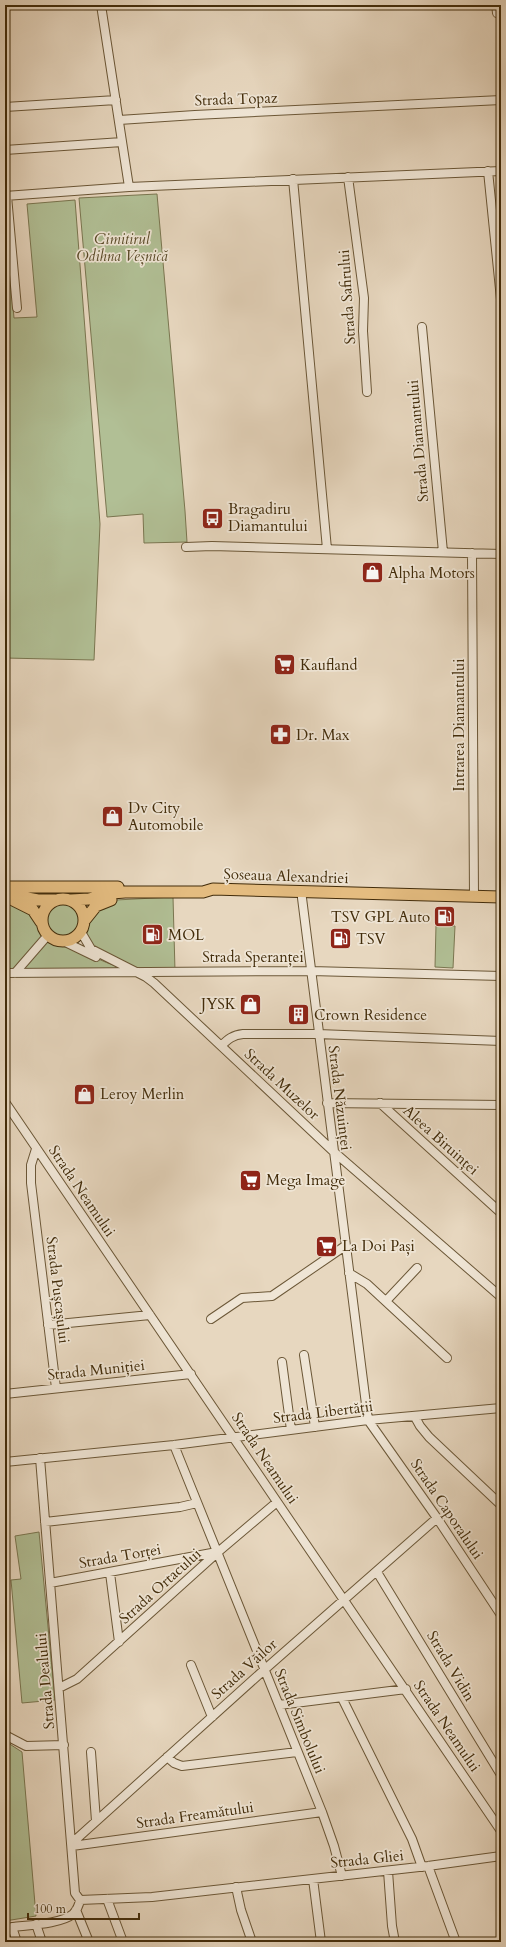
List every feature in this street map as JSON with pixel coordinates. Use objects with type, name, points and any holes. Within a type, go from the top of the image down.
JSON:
[{"type":"main road","points":[[5,887],[197,887],[213,889]]},
{"type":"main road","name":"Șoseaua Alexandriei","points":[[71,900],[90,899],[112,893],[203,892],[213,889],[501,897]]},
{"type":"main road","points":[[5,894],[38,900],[71,900],[81,909],[82,926],[76,937],[63,941],[48,936],[37,914],[29,906],[15,900],[5,898]]},
{"type":"main road","name":"Șoseaua Alexandriei","points":[[82,926],[96,906],[102,902],[123,899],[212,896],[501,904]]},
{"type":"main road","points":[[41,922],[45,909],[55,900]]},
{"type":"street","points":[[101,5],[129,187]]},
{"type":"street","points":[[5,107],[116,100]]},
{"type":"street","name":"Strada Topaz","points":[[119,120],[501,100]]},
{"type":"street","points":[[5,150],[122,142]]},
{"type":"street","points":[[488,171],[501,299]]},
{"type":"street","points":[[17,308],[6,196],[129,187],[501,171]]},
{"type":"street","name":"Strada Safirului","points":[[348,177],[364,298],[363,331],[367,392]]},
{"type":"street","points":[[293,179],[311,360],[327,549]]},
{"type":"street","name":"Strada Diamantului","points":[[422,327],[443,552]]},
{"type":"street","points":[[186,547],[212,546],[501,554]]},
{"type":"street","name":"Intrarea Diamantului","points":[[472,553],[474,897]]},
{"type":"street","name":"Strada Năzuinței","points":[[302,898],[368,1420]]},
{"type":"street","points":[[82,926],[91,949],[134,971]]},
{"type":"street","points":[[15,973],[48,936]]},
{"type":"street","points":[[63,941],[114,966],[134,971]]},
{"type":"street","name":"Strada Muzelor","points":[[134,971],[154,983],[333,1151],[501,1297]]},
{"type":"street","name":"Strada Speranței","points":[[5,973],[312,971],[501,976]]},
{"type":"street","points":[[221,1046],[236,1034],[318,1034],[501,1041]]},
{"type":"street","name":"Strada Neamului","points":[[5,1102],[406,1689],[501,1831]]},
{"type":"street","points":[[327,1103],[501,1105]]},
{"type":"street","name":"Aleea Biruinței","points":[[380,1103],[501,1213]]},
{"type":"street","name":"Strada Pușcașului","points":[[36,1149],[31,1165],[31,1183],[56,1388]]},
{"type":"street","points":[[211,1319],[242,1298],[272,1296],[345,1246]]},
{"type":"street","points":[[386,1302],[417,1268]]},
{"type":"street","points":[[349,1273],[368,1284],[447,1358]]},
{"type":"street","points":[[48,1326],[150,1315]]},
{"type":"street","points":[[304,1355],[315,1427]]},
{"type":"street","points":[[282,1362],[291,1430]]},
{"type":"street","name":"Strada Muniției","points":[[5,1394],[191,1374]]},
{"type":"street","name":"Strada Libertății","points":[[5,1462],[174,1445],[368,1420],[415,1417],[501,1408]]},
{"type":"street","points":[[415,1417],[429,1437],[501,1505]]},
{"type":"street","name":"Strada Caporalului","points":[[368,1420],[437,1518],[501,1615]]},
{"type":"street","name":"Strada Simbolului","points":[[174,1445],[322,1812],[334,1846],[342,1876]]},
{"type":"street","name":"Strada Dealului","points":[[40,1458],[75,1893],[80,1900]]},
{"type":"street","name":"Strada Ortacului","points":[[59,1688],[76,1679],[218,1552],[277,1502]]},
{"type":"street","points":[[46,1522],[180,1507],[197,1503]]},
{"type":"street","name":"Strada Văilor","points":[[72,1844],[264,1670],[437,1518]]},
{"type":"street","name":"Strada Torței","points":[[50,1583],[218,1552]]},
{"type":"street","name":"Strada Vidin","points":[[377,1572],[501,1775]]},
{"type":"street","points":[[110,1573],[119,1642]]},
{"type":"street","points":[[191,1664],[212,1717]]},
{"type":"street","points":[[279,1705],[406,1689]]},
{"type":"street","points":[[342,1698],[412,1839],[456,1942]]},
{"type":"street","points":[[5,1735],[26,1746],[64,1744]]},
{"type":"street","points":[[91,1752],[96,1821]]},
{"type":"street","points":[[167,1758],[182,1766],[297,1752]]},
{"type":"street","name":"Strada Freamătului","points":[[72,1844],[322,1812]]},
{"type":"street","name":"Strada Gliei","points":[[80,1900],[152,1897],[425,1867],[501,1856]]},
{"type":"street","points":[[388,1871],[392,1926],[395,1942]]},
{"type":"street","points":[[313,1879],[321,1942]]},
{"type":"street","points":[[236,1888],[241,1910],[252,1942]]},
{"type":"street","points":[[107,1898],[123,1942]]},
{"type":"street","points":[[17,1942],[9,1927],[67,1918],[76,1910],[80,1900]]},
{"type":"street","points":[[76,1910],[89,1942]]},
{"type":"street","points":[[36,1924],[42,1942]]},
{"type":"green space","name":"Cimitirul Odihna Veșnică","points":[[157,194],[187,542],[144,543],[143,514],[107,517],[79,198]]},
{"type":"green space","points":[[75,200],[100,524],[94,660],[5,658],[5,216],[14,318],[37,317],[27,204]]},
{"type":"green space","points":[[173,897],[175,971],[5,973],[5,898],[42,915],[51,903],[57,900],[68,901],[74,904],[79,908],[83,915],[116,900]],"holes":[[[80,932],[96,952],[131,970],[99,959],[84,951],[70,940]]]},
{"type":"green space","points":[[436,925],[455,926],[453,968],[435,967]]},
{"type":"green space","points":[[39,1532],[55,1700],[22,1703],[11,1580],[21,1579],[15,1536]]},
{"type":"green space","points":[[5,1741],[22,1752],[36,1916],[5,1921]]},
{"type":"place","name":"Bragadiru Diamantului","points":[[213,518]]},
{"type":"place","name":"Alpha Motors","points":[[372,573]]},
{"type":"place","name":"Kaufland","points":[[285,665]]},
{"type":"place","name":"Dr. Max","points":[[281,735]]},
{"type":"place","name":"Dv City Automobile","points":[[112,817]]},
{"type":"place","name":"TSV GPL Auto","points":[[445,917]]},
{"type":"place","name":"MOL","points":[[152,935]]},
{"type":"place","name":"TSV","points":[[341,939]]},
{"type":"place","name":"JYSK","points":[[251,1004]]},
{"type":"place","name":"Crown Residence","points":[[299,1015]]},
{"type":"place","name":"Leroy Merlin","points":[[84,1094]]},
{"type":"place","name":"Mega Image","points":[[250,1180]]},
{"type":"place","name":"La Doi Pași","points":[[326,1246]]}]
